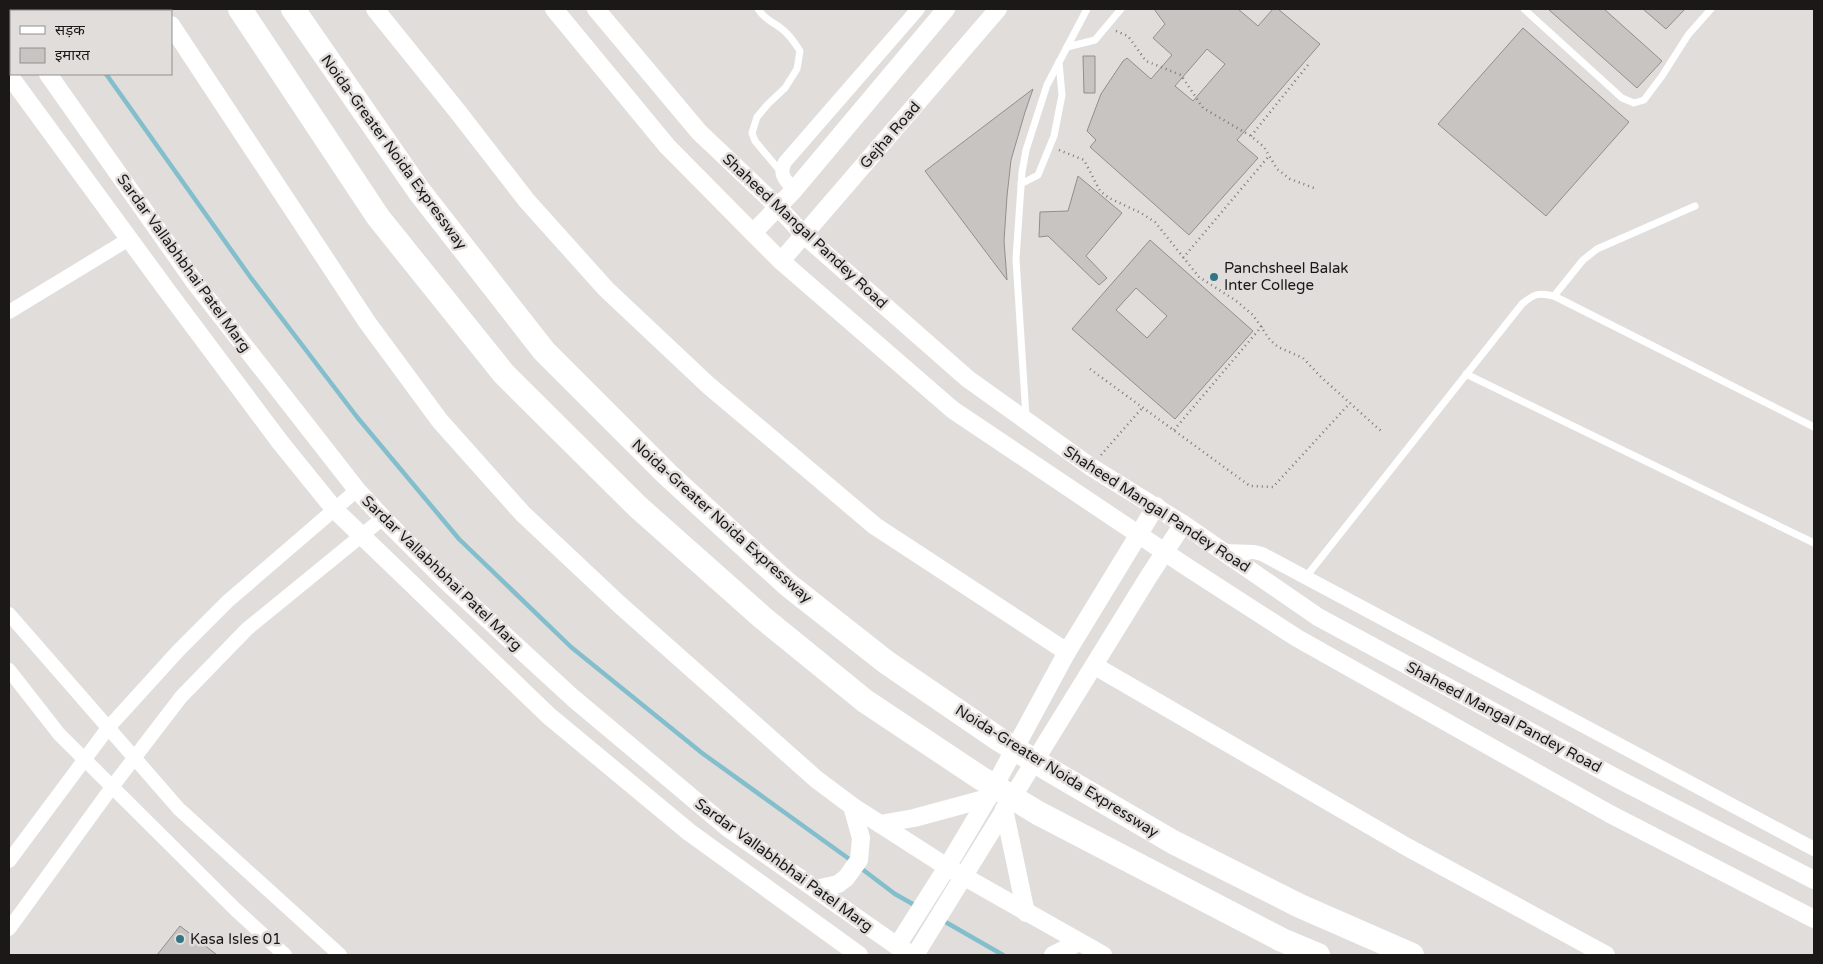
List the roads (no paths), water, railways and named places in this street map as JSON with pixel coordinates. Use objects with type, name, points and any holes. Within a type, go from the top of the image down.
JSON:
[{"type":"highway","points":[[240,9],[378,217],[504,374],[638,507],[763,618],[865,701],[983,788],[1038,813],[1232,914],[1318,955]]},
{"type":"highway","name":"Noida-Greater Noida Expressway","points":[[293,9],[418,192],[544,351],[668,475],[787,584],[886,662],[1000,740],[1058,775],[1172,842],[1300,906],[1412,955]]},
{"type":"street","points":[[374,9],[458,112],[527,201],[606,290],[708,385],[876,526],[1067,652]]},
{"type":"street","points":[[554,9],[667,146],[753,233],[781,261],[953,410],[1297,638],[1610,814],[1814,918]]},
{"type":"street","name":"Shaheed Mangal Pandey Road","points":[[596,9],[699,132],[778,207],[804,235],[968,378],[1091,467],[1156,506],[1318,617],[1620,780],[1814,880]]},
{"type":"street","points":[[794,190],[783,178],[781,172],[784,162],[918,9]]},
{"type":"street","points":[[753,233],[794,190],[946,9]]},
{"type":"street","name":"Gejha Road","points":[[781,261],[998,9]]},
{"type":"street","points":[[172,27],[367,322],[440,421],[523,514],[620,605],[816,779],[852,806],[963,877],[1103,955]]},
{"type":"street","name":"Sardar Vallabhbhai Patel Marg","points":[[9,75],[280,442],[335,510],[549,716],[605,764],[689,832],[859,955]]},
{"type":"street","name":"Sardar Vallabhbhai Patel Marg","points":[[49,75],[196,284],[357,490],[383,518],[448,582],[573,698],[728,828],[897,946],[914,955]]},
{"type":"street","points":[[9,312],[129,239]]},
{"type":"street","points":[[9,861],[108,728],[178,651],[228,601],[357,490]]},
{"type":"street","points":[[897,946],[947,867],[983,788],[1156,506]]},
{"type":"street","points":[[9,929],[112,787],[181,697],[247,629],[383,518]]},
{"type":"street","points":[[914,955],[1183,524]]},
{"type":"street","points":[[1223,551],[1262,554],[1814,848]]},
{"type":"street","points":[[9,614],[179,809],[339,955]]},
{"type":"street","points":[[1094,666],[1407,847],[1606,955]]},
{"type":"street","points":[[9,670],[59,734],[236,910],[285,955]]},
{"type":"street","points":[[880,824],[914,818],[983,788]]},
{"type":"street","points":[[816,890],[838,884],[846,878],[859,860],[861,838],[852,806]]},
{"type":"street","points":[[1004,809],[1026,913]]},
{"type":"street","points":[[1053,955],[1079,942]]},
{"type":"lane","points":[[758,9],[763,17],[788,34],[800,51],[797,69],[786,88],[757,117],[752,133],[755,140],[781,172]]},
{"type":"lane","points":[[1026,420],[1016,259],[1021,184],[1026,150],[1047,85],[1087,9]]},
{"type":"lane","points":[[1066,47],[1095,40],[1121,9]]},
{"type":"lane","points":[[1524,9],[1622,98],[1634,103],[1644,100],[1662,76],[1688,34],[1711,9]]},
{"type":"lane","points":[[1021,184],[1038,175],[1051,147],[1062,95],[1059,61]]},
{"type":"lane","points":[[1554,296],[1583,260],[1597,248],[1695,206]]},
{"type":"lane","points":[[1305,578],[1522,304],[1531,296],[1542,293],[1554,296],[1814,427]]},
{"type":"lane","points":[[1466,374],[1814,543]]},
{"type":"waterway","points":[[107,75],[251,278],[357,417],[459,539],[571,647],[702,753],[852,861]]},
{"type":"waterway","points":[[858,866],[895,894],[918,907]]},
{"type":"waterway","points":[[942,920],[1003,955]]},
{"type":"place","name":"Panchsheel Balak Inter College","points":[[1214,277]]},
{"type":"place","name":"Kasa Isles 01","points":[[180,939]]}]
